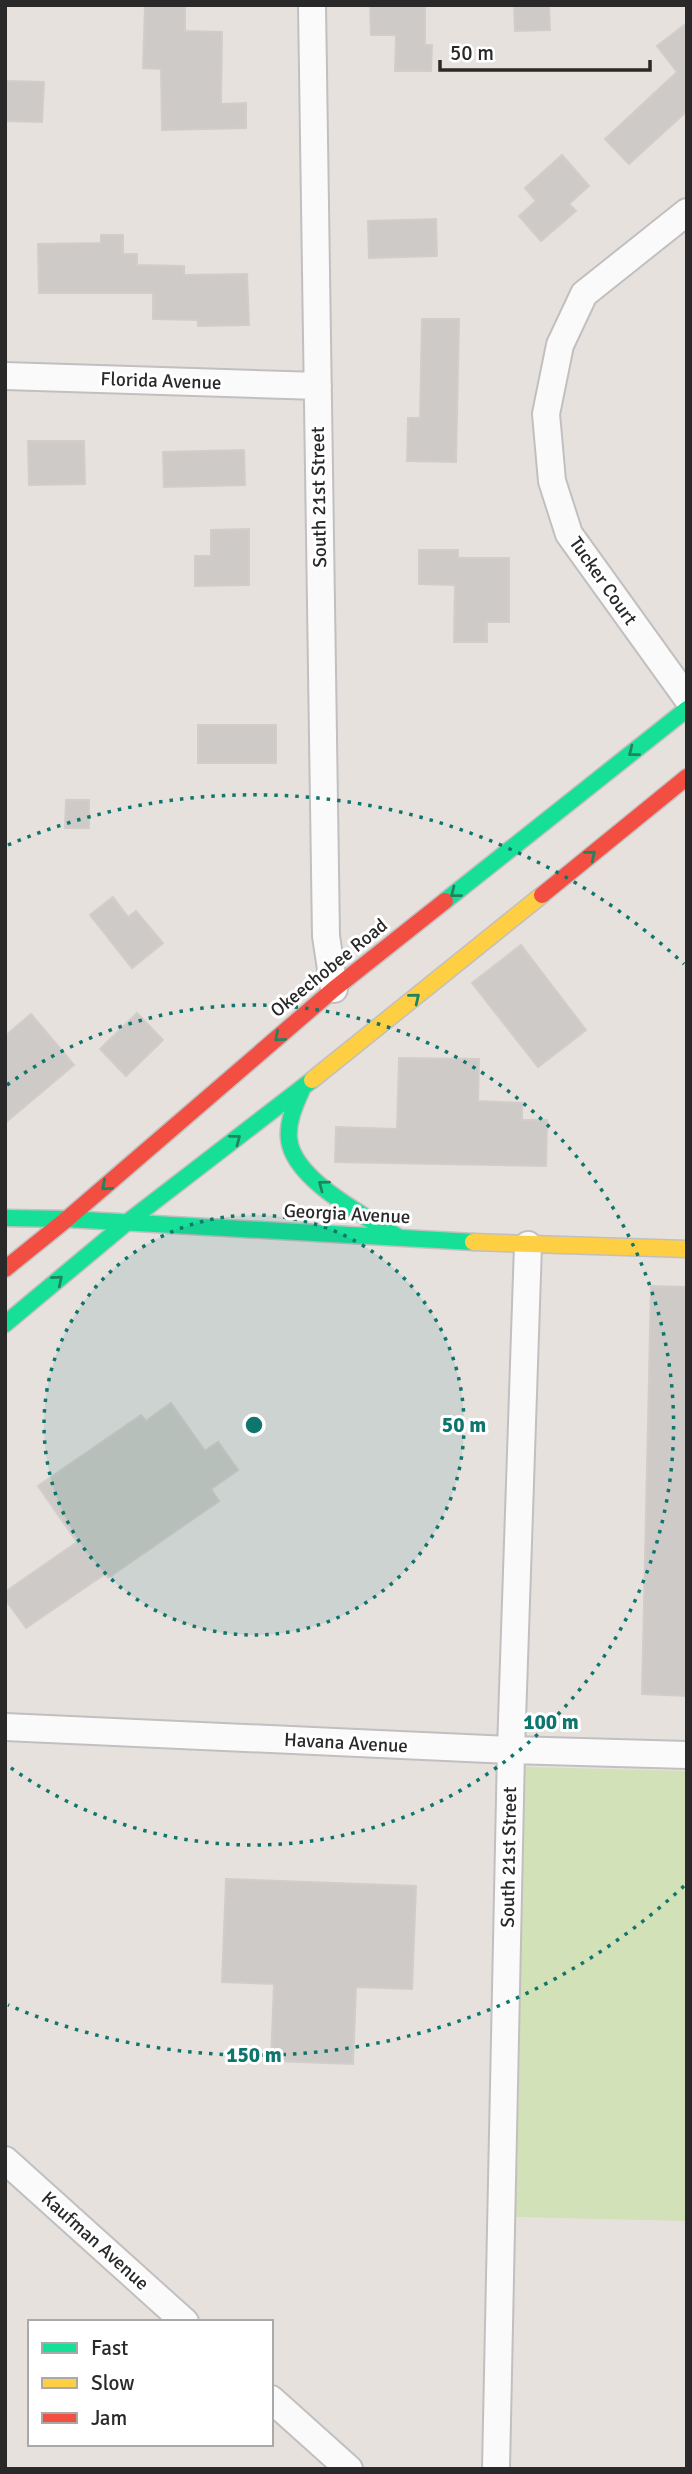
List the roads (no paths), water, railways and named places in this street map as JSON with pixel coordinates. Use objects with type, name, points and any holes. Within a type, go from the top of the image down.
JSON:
[{"type":"main road","name":"Okeechobee Road","points":[[5,1269],[67,1219],[334,989],[687,709]]},
{"type":"main road","points":[[5,1324],[125,1224],[365,1039],[687,776]]},
{"type":"main road","points":[[303,1087],[291,1116],[290,1148],[301,1168],[399,1237]]},
{"type":"main road","name":"Georgia Avenue","points":[[5,1218],[67,1219],[528,1245],[687,1249]]},
{"type":"street","name":"South 21st Street","points":[[312,5],[326,936],[334,989]]},
{"type":"street","name":"Tucker Court","points":[[687,212],[584,294],[560,345],[546,414],[552,481],[569,534],[687,698]]},
{"type":"street","name":"Florida Avenue","points":[[5,376],[317,386]]},
{"type":"street","name":"South 21st Street","points":[[496,2469],[511,1750],[528,1245]]},
{"type":"street","name":"Havana Avenue","points":[[5,1727],[511,1750],[687,1755]]},
{"type":"street","name":"Kaufman Avenue","points":[[5,2160],[183,2320]]},
{"type":"street","points":[[273,2401],[349,2469]]}]
